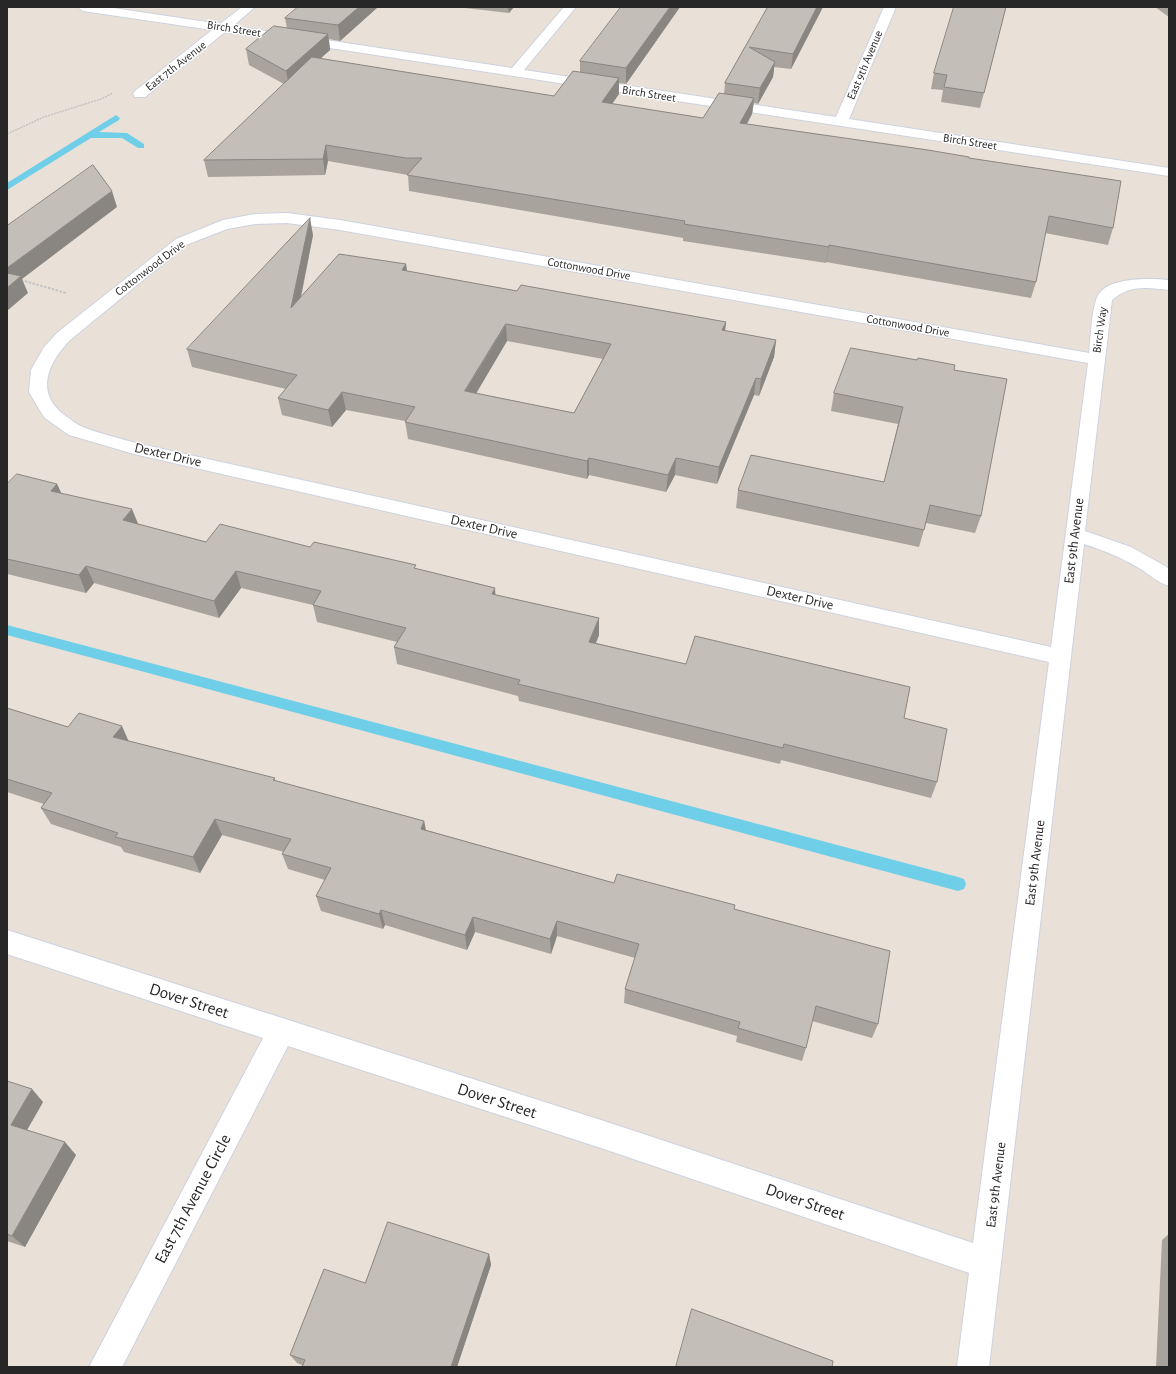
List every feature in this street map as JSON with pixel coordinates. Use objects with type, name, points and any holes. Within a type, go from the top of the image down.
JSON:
[{"type":"street","name":"Birch Street","points":[[83,7],[515,74],[1169,172]]},
{"type":"street","name":"East 7th Avenue","points":[[140,94],[249,7]]},
{"type":"street","points":[[515,74],[570,7]]},
{"type":"street","name":"East 9th Avenue","points":[[841,122],[890,7]]},
{"type":"street","name":"Cottonwood Drive","points":[[103,304],[181,242],[223,225],[256,219],[287,218],[340,225],[1096,359]]},
{"type":"street","name":"Birch Way","points":[[1096,359],[1104,299],[1111,291],[1126,285],[1146,282],[1169,285]]},
{"type":"street","name":"Dexter Drive","points":[[103,304],[64,336],[50,351],[40,370],[38,392],[51,414],[75,431],[142,450],[1060,657]]},
{"type":"street","name":"East 9th Avenue","points":[[973,1367],[1096,359]]},
{"type":"street","points":[[1074,535],[1100,541],[1117,547],[1169,579]]},
{"type":"street","name":"Dover Street","points":[[7,942],[604,1135],[986,1263]]},
{"type":"street","name":"East 7th Avenue Circle","points":[[105,1367],[281,1031]]},
{"type":"path","points":[[7,134],[44,117],[101,99],[116,91],[140,94]]},
{"type":"path","points":[[14,278],[103,304]]},
{"type":"building","points":[[298,7],[359,7],[338,25],[285,18]]},
{"type":"building","points":[[621,7],[670,7],[626,68],[580,61]]},
{"type":"building","points":[[768,7],[817,7],[793,54],[749,47],[775,62],[760,88],[725,83]]},
{"type":"building","points":[[954,7],[1006,7],[984,93],[944,87],[947,75],[934,73]]},
{"type":"building","points":[[274,26],[328,34],[286,71],[246,49]]},
{"type":"building","points":[[312,57],[554,96],[573,71],[619,78],[602,102],[703,118],[719,93],[754,98],[740,123],[928,150],[969,158],[1121,181],[1113,228],[1049,216],[1036,282],[829,245],[829,247],[684,224],[685,221],[407,175],[422,158],[406,158],[326,145],[323,159],[204,160]]},
{"type":"building","points":[[93,165],[112,191],[7,268],[7,226]]},
{"type":"building","points":[[310,218],[291,308],[339,254],[406,264],[402,270],[517,291],[521,285],[726,322],[722,330],[776,340],[761,379],[756,378],[719,467],[676,458],[668,475],[589,458],[587,461],[405,422],[415,407],[342,392],[328,410],[278,398],[297,375],[187,349]],"holes":[[[506,324],[611,344],[574,413],[465,391]]]},
{"type":"building","points":[[7,273],[21,276],[7,288]]},
{"type":"building","points":[[851,348],[955,365],[954,370],[1007,379],[981,516],[930,505],[924,530],[738,490],[751,455],[884,482],[903,407],[834,393]]},
{"type":"building","points":[[17,474],[57,484],[51,491],[132,509],[123,520],[206,542],[220,524],[310,547],[314,542],[416,565],[414,568],[495,588],[492,594],[599,618],[589,642],[686,664],[695,636],[910,687],[904,718],[947,729],[937,782],[784,744],[783,748],[518,684],[520,680],[394,647],[406,628],[313,605],[321,591],[236,571],[214,601],[86,566],[79,575],[7,559],[7,484]]},
{"type":"building","points":[[7,708],[68,727],[79,713],[122,726],[113,737],[275,778],[273,780],[424,821],[421,829],[614,883],[617,874],[735,905],[734,909],[890,951],[878,1024],[816,1006],[806,1048],[738,1028],[740,1022],[625,989],[639,944],[557,921],[550,939],[473,917],[465,935],[381,910],[379,914],[316,896],[331,868],[282,854],[291,839],[215,819],[193,857],[115,837],[118,833],[41,808],[52,793],[7,779]]},
{"type":"building","points":[[7,1081],[32,1089],[11,1125],[65,1142],[12,1236],[7,1234]]},
{"type":"building","points":[[388,1222],[489,1254],[451,1367],[302,1367],[305,1360],[290,1355],[324,1269],[365,1283]]},
{"type":"building","points":[[692,1309],[833,1361],[832,1367],[676,1367]]},
{"type":"waterway","points":[[89,135],[116,118]]},
{"type":"waterway","points":[[7,187],[89,135]]},
{"type":"waterway","points":[[89,135],[124,135],[141,146]]},
{"type":"waterway","points":[[7,630],[958,884]]}]
